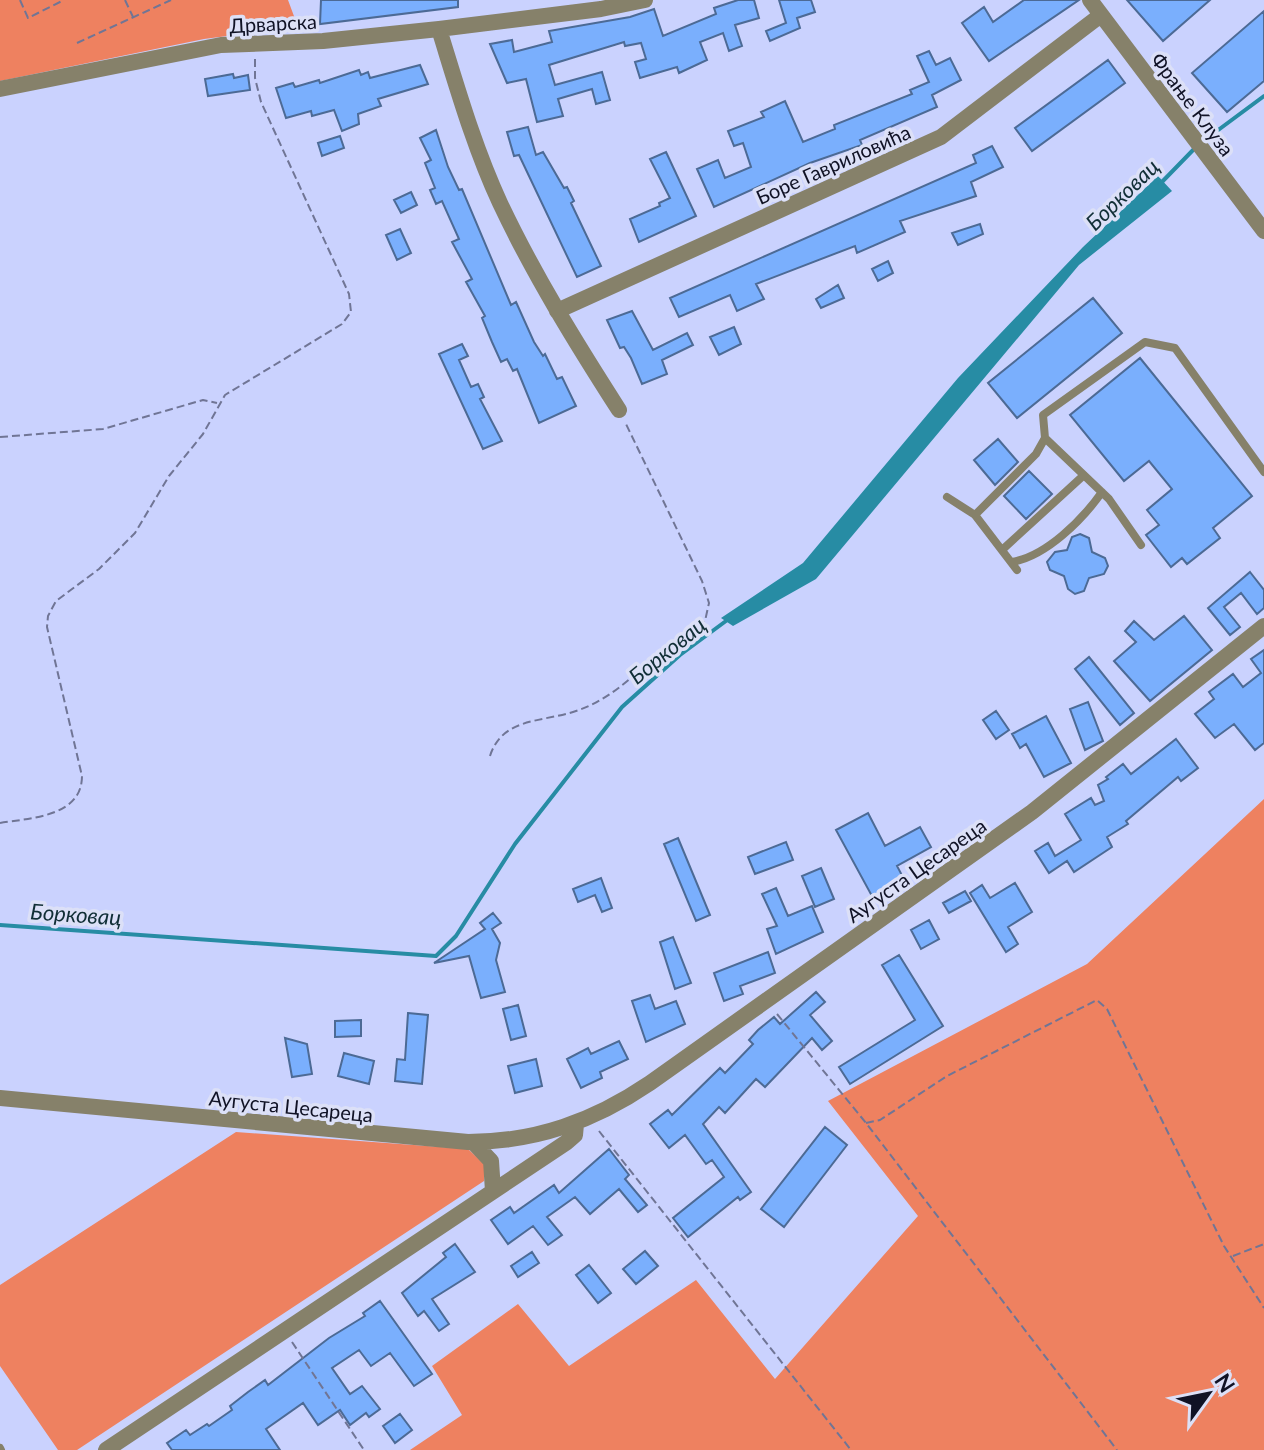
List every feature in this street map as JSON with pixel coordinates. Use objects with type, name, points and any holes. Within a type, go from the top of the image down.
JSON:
[{"type":"street","name":"Дрварска","points":[[0,89],[221,45],[260,41],[323,41],[439,29],[645,0]]},
{"type":"street","name":"Фрање Клуза","points":[[1090,0],[1264,231]]},
{"type":"street","name":"Боре Гавриловића","points":[[557,311],[941,137],[1101,15]]},
{"type":"street","points":[[439,29],[473,137],[499,200],[557,311],[619,410]]},
{"type":"street","name":"Аугуста Цесареца","points":[[0,1098],[473,1142],[529,1136],[582,1122],[629,1097],[1032,812],[1264,626]]},
{"type":"street","name":"Аугуста Цесареца","points":[[106,1450],[567,1142],[582,1122]]},
{"type":"street","points":[[473,1142],[491,1161],[493,1191]]},
{"type":"lane","points":[[975,515],[1036,454],[1045,438],[1043,415],[1145,342],[1175,348],[1264,472]]},
{"type":"lane","points":[[1045,438],[1102,492],[1141,545]]},
{"type":"lane","points":[[1002,550],[1084,475]]},
{"type":"lane","points":[[947,497],[975,515],[1014,566],[1041,551],[1091,507],[1102,492]]},
{"type":"path","points":[[20,0],[28,18],[64,0]]},
{"type":"path","points":[[125,0],[133,17]]},
{"type":"path","points":[[77,43],[171,0]]},
{"type":"path","points":[[0,823],[53,813],[70,804],[78,795],[82,776],[47,627],[49,610],[59,597],[126,544],[169,476],[203,434],[218,403],[236,387],[342,324],[352,306],[338,268],[261,102],[253,67],[260,41]]},
{"type":"path","points":[[0,437],[88,431],[132,423],[203,400],[218,403]]},
{"type":"path","points":[[490,756],[499,737],[522,723],[570,713],[616,692],[666,647],[700,625],[708,612],[706,593],[696,567],[619,410]]},
{"type":"path","points":[[772,997],[777,1015],[866,1123],[1117,1450]]},
{"type":"path","points":[[866,1123],[880,1120],[947,1076],[1097,1000],[1107,1009],[1232,1256],[1264,1308]]},
{"type":"path","points":[[582,1122],[609,1142],[851,1450]]},
{"type":"path","points":[[1232,1256],[1264,1244]]},
{"type":"path","points":[[285,1331],[364,1450]]},
{"type":"shaded area","points":[[0,0],[288,0],[298,27],[204,39],[0,81]]},
{"type":"shaded area","points":[[1264,799],[1264,1450],[410,1450],[462,1415],[432,1366],[518,1304],[569,1366],[696,1280],[775,1379],[918,1216],[828,1101],[1087,964]]},
{"type":"shaded area","points":[[236,1132],[468,1149],[484,1164],[484,1181],[77,1450],[58,1450],[0,1366],[0,1285]]},
{"type":"water","points":[[1158,176],[1172,191],[1079,265],[816,579],[733,626],[721,618],[803,563],[958,378],[1083,247]]},
{"type":"building","points":[[321,0],[458,0],[458,7],[320,24]]},
{"type":"building","points":[[738,0],[754,0],[759,18],[735,25],[742,46],[729,51],[723,33],[700,42],[707,60],[679,73],[677,67],[640,78],[635,62],[646,59],[641,43],[625,46],[624,42],[549,65],[555,85],[602,72],[610,100],[596,104],[592,89],[558,99],[563,116],[537,122],[526,79],[507,83],[490,44],[512,40],[514,52],[552,42],[549,31],[630,17],[654,9],[663,36],[716,14],[714,8]]},
{"type":"building","points":[[779,0],[811,0],[815,12],[797,18],[800,28],[770,41],[766,31],[786,23]]},
{"type":"building","points":[[1024,0],[1079,0],[989,61],[962,23],[984,7],[993,22]]},
{"type":"building","points":[[1127,0],[1210,0],[1163,41]]},
{"type":"building","points":[[1264,11],[1264,81],[1227,112],[1192,73]]},
{"type":"building","points":[[929,51],[936,65],[950,58],[961,80],[932,95],[937,107],[860,140],[862,145],[810,163],[714,207],[697,169],[718,160],[725,178],[751,167],[743,143],[734,146],[728,131],[764,117],[761,112],[785,101],[803,142],[835,129],[834,125],[912,94],[910,90],[929,82],[917,56]]},
{"type":"building","points":[[1108,60],[1125,83],[1032,151],[1015,128]]},
{"type":"building","points":[[420,65],[428,84],[378,99],[381,106],[358,114],[359,124],[342,131],[334,110],[312,116],[311,111],[286,118],[276,88],[293,83],[295,87],[319,80],[320,83],[359,70],[361,75],[368,72],[370,78]]},
{"type":"building","points":[[233,74],[234,78],[248,75],[250,90],[208,96],[205,79]]},
{"type":"building","points":[[528,127],[536,155],[543,152],[564,188],[567,187],[574,201],[571,203],[601,266],[577,277],[519,155],[514,156],[507,132]]},
{"type":"building","points":[[436,130],[448,167],[459,190],[462,189],[511,305],[516,302],[534,342],[543,356],[545,354],[557,379],[562,377],[576,406],[539,423],[517,369],[513,371],[507,359],[501,362],[482,318],[485,316],[466,282],[472,279],[452,242],[459,239],[442,201],[436,204],[430,190],[435,188],[425,163],[431,160],[420,138]]},
{"type":"building","points":[[340,136],[344,148],[322,156],[318,143]]},
{"type":"building","points":[[992,146],[1003,167],[971,182],[976,196],[900,221],[905,232],[857,253],[855,246],[756,284],[764,299],[737,311],[730,295],[679,317],[670,298],[976,163],[973,155]]},
{"type":"building","points":[[666,152],[696,216],[639,242],[630,219],[660,206],[659,203],[670,198],[650,159]]},
{"type":"building","points":[[411,192],[417,205],[401,213],[394,200]]},
{"type":"building","points":[[980,224],[983,234],[958,245],[952,233]]},
{"type":"building","points":[[400,229],[411,253],[397,260],[386,235]]},
{"type":"building","points":[[888,261],[893,273],[878,281],[872,269]]},
{"type":"building","points":[[838,285],[844,298],[821,308],[816,299]]},
{"type":"building","points":[[1093,298],[1122,333],[1017,418],[988,383]]},
{"type":"building","points":[[632,311],[653,350],[687,333],[693,345],[662,360],[667,374],[642,384],[631,358],[624,347],[620,348],[607,320]]},
{"type":"building","points":[[734,327],[741,344],[719,355],[710,337]]},
{"type":"building","points":[[462,344],[468,356],[459,360],[471,387],[478,384],[484,397],[480,399],[502,441],[483,449],[439,354]]},
{"type":"building","points":[[1140,358],[1252,496],[1213,528],[1220,538],[1187,564],[1182,558],[1171,567],[1146,535],[1159,525],[1147,510],[1172,489],[1149,461],[1124,481],[1070,415]]},
{"type":"building","points":[[998,439],[1018,462],[995,485],[974,460]]},
{"type":"building","points":[[1029,471],[1052,494],[1026,519],[1004,496]]},
{"type":"building","points":[[1080,534],[1089,538],[1092,552],[1105,558],[1108,566],[1104,574],[1089,578],[1084,591],[1075,594],[1068,589],[1064,576],[1050,570],[1047,562],[1055,552],[1067,550],[1072,537]]},
{"type":"building","points":[[1250,572],[1264,590],[1264,608],[1257,614],[1241,593],[1224,607],[1240,627],[1230,635],[1208,608]]},
{"type":"building","points":[[1184,616],[1212,650],[1150,701],[1114,661],[1136,642],[1125,631],[1134,621],[1154,640]]},
{"type":"building","points":[[1264,650],[1264,743],[1255,750],[1234,724],[1215,738],[1195,714],[1214,699],[1209,692],[1233,674],[1243,687],[1261,673],[1251,659]]},
{"type":"building","points":[[1089,657],[1134,713],[1120,725],[1075,669]]},
{"type":"building","points":[[1088,702],[1103,741],[1085,750],[1070,709]]},
{"type":"building","points":[[996,711],[1009,730],[996,739],[983,720]]},
{"type":"building","points":[[1046,716],[1071,763],[1044,777],[1026,744],[1020,748],[1012,734]]},
{"type":"building","points":[[1176,739],[1198,768],[1181,781],[1178,777],[1126,821],[1128,824],[1107,837],[1112,847],[1074,872],[1067,861],[1049,873],[1035,851],[1048,843],[1055,856],[1081,840],[1065,814],[1091,798],[1095,805],[1104,801],[1098,785],[1108,779],[1106,777],[1123,764],[1131,774]]},
{"type":"building","points":[[868,813],[885,846],[920,827],[931,847],[897,866],[905,881],[873,898],[836,830]]},
{"type":"building","points":[[678,838],[710,915],[696,921],[664,844]]},
{"type":"building","points":[[786,842],[793,860],[755,874],[748,857]]},
{"type":"building","points":[[821,868],[834,899],[815,907],[802,876]]},
{"type":"building","points":[[601,878],[612,908],[602,912],[595,895],[578,902],[573,889]]},
{"type":"building","points":[[1015,883],[1032,912],[1008,927],[1018,944],[1006,952],[970,893],[982,885],[990,898]]},
{"type":"building","points":[[776,888],[788,916],[812,906],[823,932],[776,954],[767,929],[777,926],[762,894]]},
{"type":"building","points":[[965,891],[971,901],[949,913],[943,903]]},
{"type":"building","points":[[493,913],[501,923],[492,929],[500,943],[496,960],[505,992],[481,998],[469,956],[434,963],[485,929],[480,923]]},
{"type":"building","points":[[929,920],[939,939],[921,949],[911,930]]},
{"type":"building","points":[[673,937],[691,983],[675,989],[660,942]]},
{"type":"building","points":[[768,952],[775,973],[740,986],[743,994],[724,1001],[714,973]]},
{"type":"building","points":[[899,955],[943,1026],[850,1084],[839,1067],[915,1020],[882,965]]},
{"type":"building","points":[[816,992],[825,1002],[810,1015],[832,1041],[822,1050],[812,1038],[765,1087],[756,1079],[725,1113],[719,1107],[703,1124],[751,1192],[740,1200],[738,1197],[688,1237],[673,1218],[724,1177],[712,1160],[706,1164],[685,1135],[669,1148],[650,1124],[668,1110],[672,1115],[720,1068],[725,1073],[753,1044],[749,1040],[758,1030],[774,1017],[780,1024]]},
{"type":"building","points":[[650,995],[655,1009],[676,1001],[685,1024],[646,1042],[632,1001]]},
{"type":"building","points":[[518,1005],[526,1036],[511,1040],[503,1009]]},
{"type":"building","points":[[408,1013],[428,1015],[422,1084],[395,1081],[397,1059],[405,1060]]},
{"type":"building","points":[[361,1020],[361,1036],[335,1037],[335,1021]]},
{"type":"building","points":[[285,1038],[307,1044],[312,1074],[292,1077]]},
{"type":"building","points":[[619,1041],[628,1059],[600,1072],[602,1078],[581,1088],[567,1059],[588,1048],[591,1054]]},
{"type":"building","points":[[344,1053],[374,1061],[369,1084],[338,1076]]},
{"type":"building","points":[[536,1059],[542,1086],[515,1093],[508,1066]]},
{"type":"building","points":[[825,1127],[847,1145],[784,1227],[761,1209]]},
{"type":"building","points":[[609,1149],[629,1175],[625,1179],[647,1205],[638,1212],[619,1189],[590,1214],[575,1197],[547,1217],[562,1235],[548,1245],[533,1226],[508,1244],[491,1220],[510,1207],[514,1213],[554,1185],[559,1193]]},
{"type":"building","points":[[455,1244],[475,1272],[432,1299],[449,1324],[439,1331],[424,1311],[418,1316],[402,1293],[446,1257],[443,1253]]},
{"type":"building","points":[[645,1251],[658,1266],[636,1284],[623,1269]]},
{"type":"building","points":[[532,1252],[539,1263],[518,1277],[511,1266]]},
{"type":"building","points":[[589,1265],[611,1293],[598,1303],[576,1275]]},
{"type":"building","points":[[380,1301],[432,1374],[414,1386],[390,1353],[371,1366],[359,1350],[332,1368],[350,1394],[362,1386],[380,1409],[369,1417],[366,1413],[350,1425],[340,1410],[318,1425],[303,1403],[266,1429],[280,1450],[172,1450],[167,1443],[186,1430],[190,1435],[207,1424],[209,1426],[232,1410],[230,1406],[248,1392],[265,1380],[268,1385],[329,1338],[365,1316],[363,1313]]},
{"type":"building","points":[[400,1414],[412,1430],[395,1443],[383,1426]]},
{"type":"waterway","name":"Борковац","points":[[1202,142],[1264,96]]},
{"type":"waterway","name":"Борковац","points":[[1160,184],[1195,148]]},
{"type":"waterway","name":"Борковац","points":[[0,925],[436,956],[456,936],[515,844],[622,707],[680,655],[730,618]]}]
